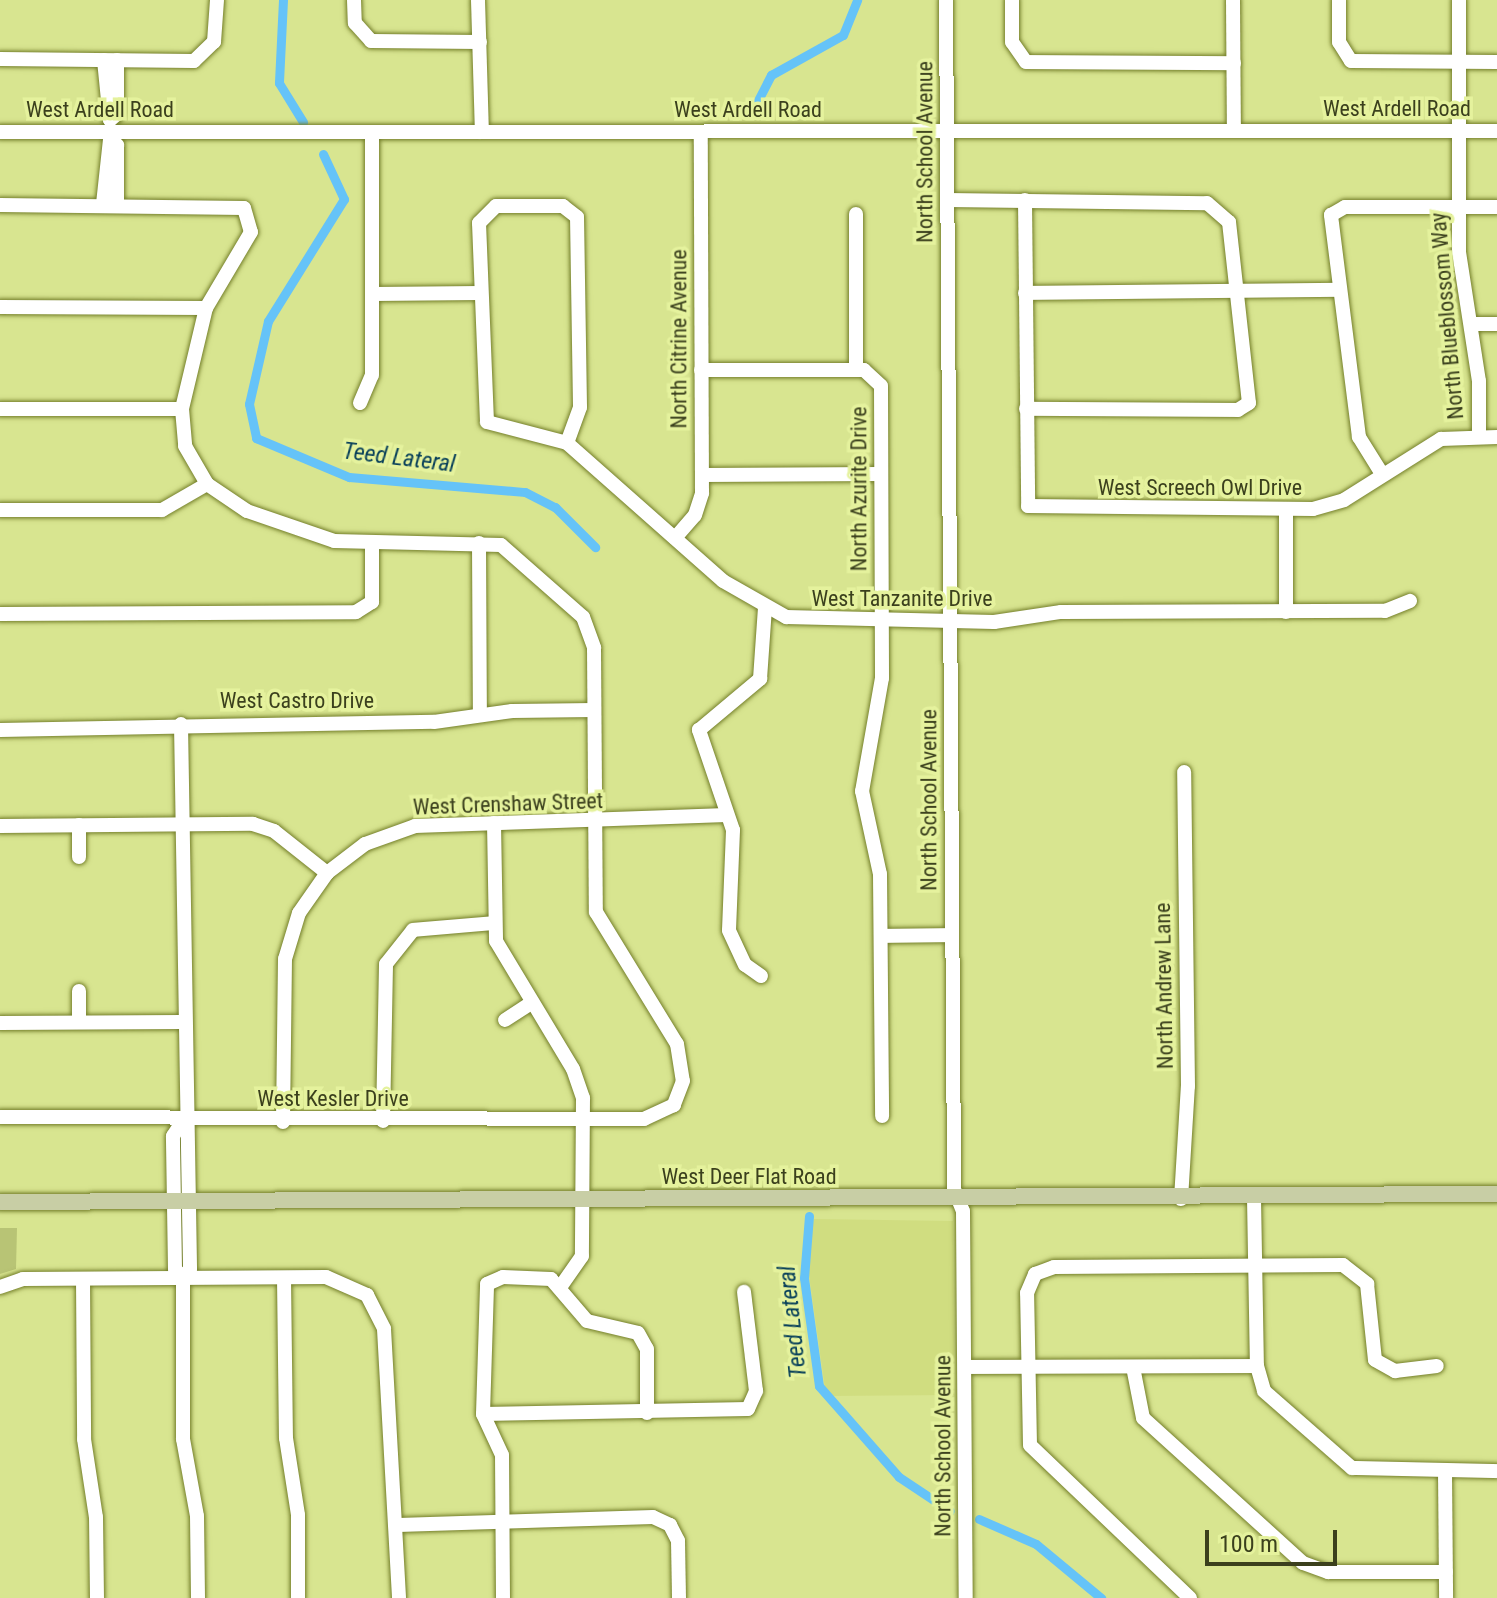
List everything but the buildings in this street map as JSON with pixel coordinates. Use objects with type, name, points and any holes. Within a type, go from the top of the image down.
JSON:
[{"type":"main road","name":"West Deer Flat Road","points":[[0,1202],[1181,1199],[1497,1194]]},
{"type":"street","points":[[0,59],[194,61],[208,52],[217,0]]},
{"type":"street","points":[[354,0],[361,33],[382,44],[480,42]]},
{"type":"street","points":[[478,0],[482,132]]},
{"type":"street","name":"North School Avenue","points":[[946,0],[952,935],[965,1367],[966,1598]]},
{"type":"street","points":[[1012,0],[1018,57],[1034,63],[1234,63]]},
{"type":"street","points":[[1233,0],[1234,131]]},
{"type":"street","points":[[1339,0],[1344,57],[1497,62]]},
{"type":"street","name":"North Blueblossom Way","points":[[1459,0],[1459,207],[1479,437]]},
{"type":"street","points":[[110,60],[117,114],[110,131],[117,145],[110,204]]},
{"type":"street","name":"West Ardell Road","points":[[0,132],[1497,131]]},
{"type":"street","points":[[360,403],[372,375],[372,132]]},
{"type":"street","name":"North Citrine Avenue","points":[[675,538],[700,505],[702,475],[701,132]]},
{"type":"street","points":[[947,200],[1025,200],[1207,203],[1221,210],[1239,295],[1249,403],[1238,410],[1026,409],[1025,200]]},
{"type":"street","points":[[0,205],[233,204],[249,214],[251,232],[206,308],[182,409],[185,446],[207,484],[247,511],[334,541],[372,544],[479,543],[520,554],[583,617],[594,648],[595,823]]},
{"type":"street","points":[[373,294],[480,293],[484,211],[550,206],[575,212],[580,407],[567,443]]},
{"type":"street","points":[[1382,474],[1359,437],[1336,290],[1331,215],[1345,207],[1497,207]]},
{"type":"street","points":[[701,370],[856,370],[856,214]]},
{"type":"street","points":[[1025,293],[1239,295],[1336,290]]},
{"type":"street","name":"West Tanzanite Drive","points":[[480,293],[487,422],[567,443],[675,538],[765,607],[813,623],[950,623],[1061,612],[1385,611],[1410,601]]},
{"type":"street","points":[[0,307],[206,308]]},
{"type":"street","points":[[1471,324],[1497,324]]},
{"type":"street","name":"North Azurite Drive","points":[[856,370],[874,373],[880,474],[882,623],[878,713],[862,791],[878,855],[882,1116]]},
{"type":"street","points":[[0,409],[182,409]]},
{"type":"street","name":"West Screech Owl Drive","points":[[1026,409],[1028,506],[1286,510],[1330,507],[1441,439],[1497,437]]},
{"type":"street","points":[[702,475],[880,474]]},
{"type":"street","points":[[0,510],[162,510],[207,484]]},
{"type":"street","points":[[1286,510],[1286,612]]},
{"type":"street","points":[[479,543],[480,715]]},
{"type":"street","points":[[0,614],[369,607],[372,544]]},
{"type":"street","points":[[761,976],[745,965],[729,930],[734,839],[699,730],[760,679],[765,607]]},
{"type":"street","name":"West Castro Drive","points":[[0,730],[181,724],[434,722],[480,715],[594,710]]},
{"type":"street","points":[[181,724],[182,1122],[189,1135],[182,1201],[190,1269],[183,1278],[183,1439],[197,1516],[198,1598]]},
{"type":"street","name":"North Andrew Lane","points":[[1181,1199],[1188,1086],[1184,772]]},
{"type":"street","name":"West Crenshaw Street","points":[[327,873],[396,830],[494,823],[595,823],[727,815]]},
{"type":"street","points":[[494,823],[495,923],[501,956],[580,1083],[583,1120],[582,1256],[560,1288]]},
{"type":"street","name":"West Kesler Drive","points":[[0,1117],[182,1122],[583,1120],[666,1112],[681,1091],[681,1054],[600,925],[595,823]]},
{"type":"street","points":[[0,826],[181,824],[274,831],[327,873],[299,913],[285,959],[283,1122]]},
{"type":"street","points":[[79,825],[79,857]]},
{"type":"street","points":[[383,1121],[383,976],[401,939],[427,926],[495,923]]},
{"type":"street","points":[[881,936],[952,935]]},
{"type":"street","points":[[79,991],[79,1022]]},
{"type":"street","points":[[505,1020],[531,1003]]},
{"type":"street","points":[[0,1023],[182,1022]]},
{"type":"street","points":[[1254,1198],[1257,1366],[1264,1391],[1352,1468],[1497,1471]]},
{"type":"street","points":[[1190,1598],[1033,1452],[1027,1367],[1027,1293],[1035,1274],[1054,1267],[1256,1266],[1359,1271],[1367,1284],[1375,1360],[1395,1371],[1437,1366]]},
{"type":"street","points":[[503,1598],[502,1455],[483,1414],[487,1284],[541,1277],[560,1288],[596,1326],[638,1333],[647,1349],[647,1413]]},
{"type":"street","points":[[284,1278],[286,1438],[298,1515],[298,1598]]},
{"type":"street","points":[[0,1287],[23,1279],[337,1279],[367,1295],[384,1329],[386,1438],[398,1525],[399,1598]]},
{"type":"street","points":[[83,1279],[84,1439],[96,1517],[97,1598]]},
{"type":"street","points":[[483,1414],[738,1413],[751,1405],[756,1391],[744,1292]]},
{"type":"street","points":[[965,1367],[1257,1366]]},
{"type":"street","points":[[1133,1367],[1143,1418],[1303,1563],[1328,1572],[1446,1572]]},
{"type":"street","points":[[1445,1471],[1446,1598]]},
{"type":"street","points":[[398,1525],[653,1517],[670,1525],[678,1541],[679,1598]]},
{"type":"shaded area","points":[[814,1219],[953,1221],[954,1395],[826,1396],[804,1240]]},
{"type":"shaded area","points":[[0,1228],[17,1228],[16,1269],[0,1274]]},
{"type":"waterway","name":"Teed Lateral","points":[[283,0],[279,83],[303,122]]},
{"type":"waterway","points":[[751,114],[771,75],[843,35],[857,0]]},
{"type":"waterway","name":"Teed Lateral","points":[[323,154],[344,199],[268,321],[249,404],[256,438],[349,477],[525,492],[555,507],[595,547]]},
{"type":"waterway","name":"Teed Lateral","points":[[814,1180],[815,1174]]},
{"type":"waterway","name":"Teed Lateral","points":[[809,1216],[804,1278],[819,1386],[899,1477],[950,1511]]},
{"type":"waterway","name":"Teed Lateral","points":[[979,1519],[1036,1544],[1101,1598]]}]
